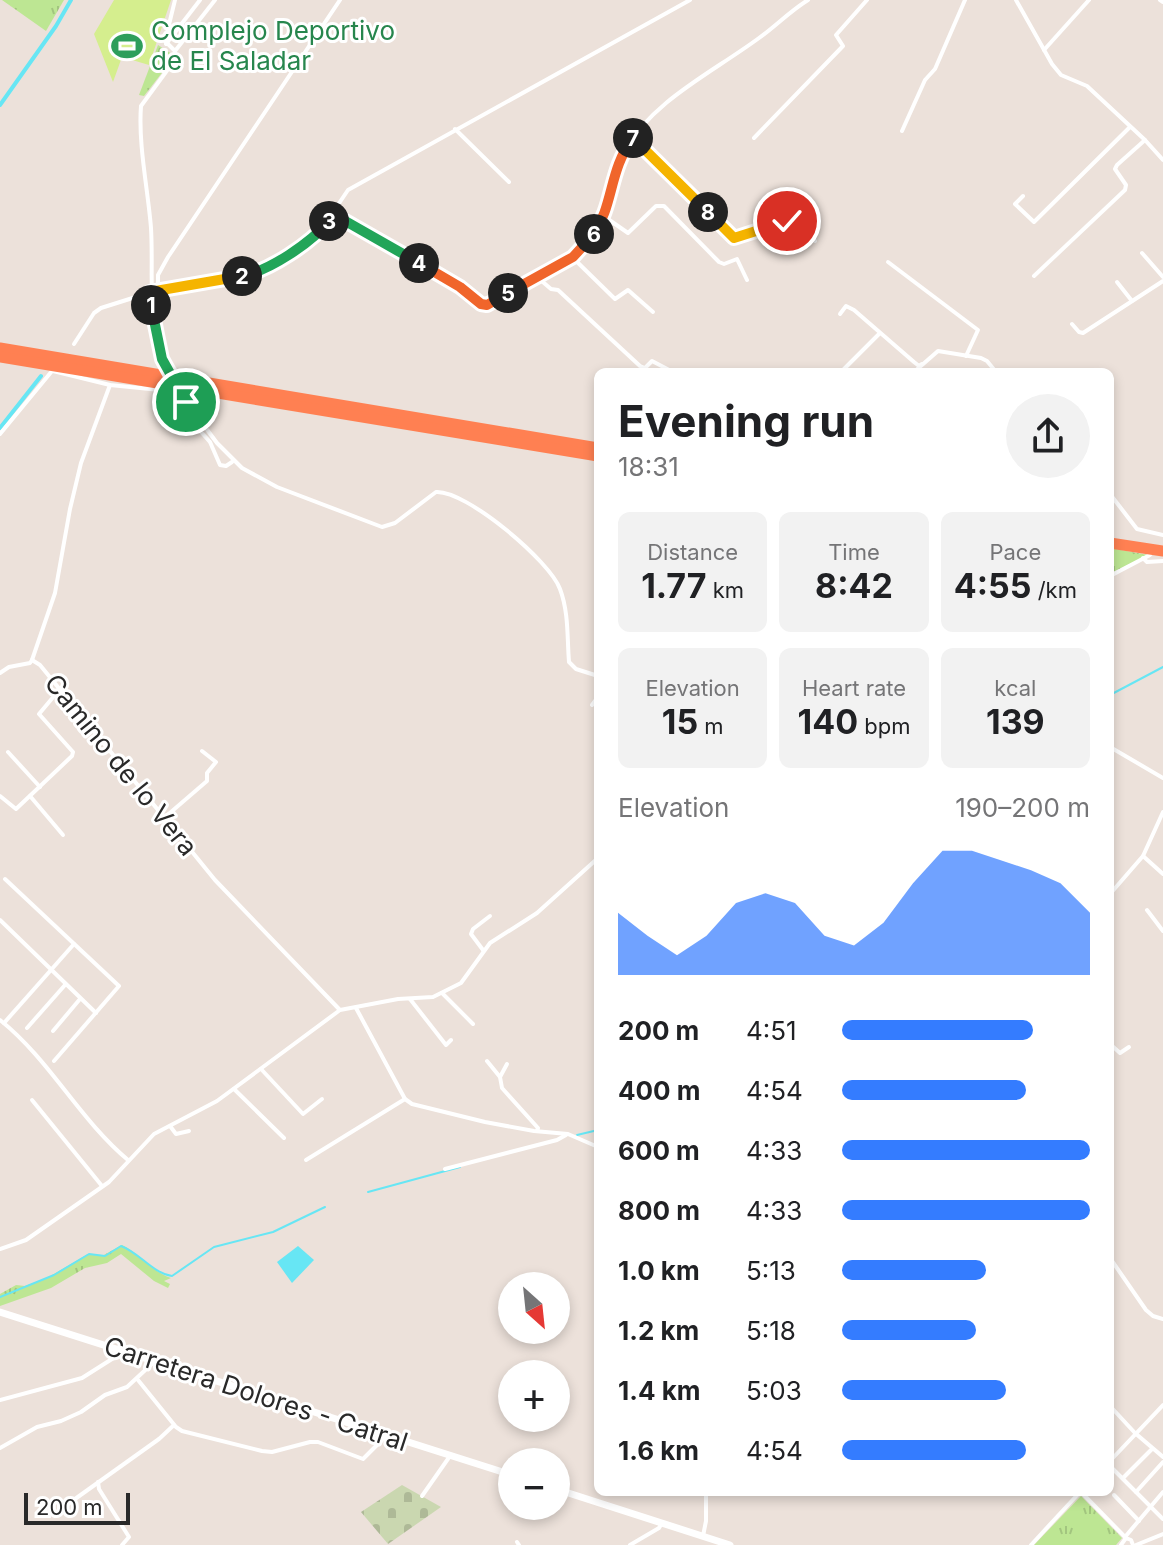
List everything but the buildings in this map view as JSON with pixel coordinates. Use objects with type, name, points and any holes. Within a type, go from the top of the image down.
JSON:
[{"type":"highway","points":[[0,348],[594,447]]},
{"type":"highway","points":[[0,359],[594,455]]},
{"type":"highway","points":[[1114,536],[1163,544]]},
{"type":"highway","points":[[1114,544],[1163,551]]},
{"type":"street","points":[[166,44],[175,0]]},
{"type":"street","points":[[215,0],[175,51],[174,61],[141,106],[152,259],[150,292],[155,334],[162,359],[186,402],[232,461],[251,475],[382,527],[395,523],[436,492],[448,493],[483,511],[524,546],[555,579],[566,616],[569,662],[576,669],[594,675]]},
{"type":"street","points":[[158,290],[158,275],[168,257],[340,0]]},
{"type":"street","points":[[74,344],[94,313],[101,308],[158,290],[258,273],[319,233],[348,190],[690,0]]},
{"type":"street","points":[[333,214],[487,305],[572,257],[593,236],[604,216],[617,164],[650,116],[673,95],[759,38],[808,0]]},
{"type":"street","points":[[754,138],[843,46],[836,35],[867,0]]},
{"type":"street","points":[[902,131],[925,80],[935,69],[965,0]]},
{"type":"street","points":[[1016,0],[1061,75],[1087,86],[1163,160]]},
{"type":"street","points":[[1044,50],[1089,0]]},
{"type":"street","points":[[166,44],[197,1],[207,10]]},
{"type":"street","points":[[167,28],[174,33]]},
{"type":"street","points":[[166,44],[175,51]]},
{"type":"street","points":[[1023,196],[1015,204],[1034,222],[1130,127]]},
{"type":"street","points":[[455,129],[509,182]]},
{"type":"street","points":[[634,137],[734,238],[793,220],[804,227],[815,241]]},
{"type":"street","points":[[1034,276],[1125,190],[1126,185],[1115,169],[1145,140]]},
{"type":"street","points":[[604,216],[628,233],[656,206],[664,206],[719,262],[724,264],[737,259],[747,280]]},
{"type":"street","points":[[1072,324],[1083,333],[1163,279],[1142,253]]},
{"type":"street","points":[[572,257],[615,299],[628,290],[653,312]]},
{"type":"street","points":[[888,262],[978,330],[966,356]]},
{"type":"street","points":[[537,277],[551,289],[558,290],[640,366],[645,368],[656,361],[667,368]]},
{"type":"street","points":[[1117,282],[1132,301]]},
{"type":"street","points":[[840,314],[846,306],[919,366],[922,364]]},
{"type":"street","points":[[845,368],[879,333]]},
{"type":"street","points":[[918,368],[938,351],[987,361],[993,368]]},
{"type":"street","points":[[0,359],[110,385],[160,390],[210,442],[220,465],[226,466],[232,461]]},
{"type":"street","points":[[0,434],[52,371]]},
{"type":"street","name":"Camino de lo Vera","points":[[110,385],[81,463],[55,593],[32,660],[60,689],[215,880],[340,1010]]},
{"type":"street","points":[[1114,499],[1137,529],[1163,535]]},
{"type":"street","points":[[1114,574],[1150,555]]},
{"type":"street","points":[[1143,558],[1146,562],[1163,561]]},
{"type":"street","points":[[0,673],[32,660]]},
{"type":"street","points":[[0,796],[16,809],[72,756],[73,752],[39,714],[60,689]]},
{"type":"street","points":[[1114,749],[1163,778]]},
{"type":"street","points":[[164,818],[207,781],[207,773],[216,762],[202,751]]},
{"type":"street","points":[[8,752],[40,787]]},
{"type":"street","points":[[30,796],[63,835]]},
{"type":"street","points":[[1114,889],[1143,856],[1163,812]]},
{"type":"street","points":[[1143,856],[1163,874]]},
{"type":"street","points":[[0,1249],[26,1240],[102,1186],[154,1134],[217,1101],[340,1010],[433,997],[461,983],[483,950],[537,913],[594,862]]},
{"type":"street","points":[[5,879],[119,986],[54,1061]]},
{"type":"street","points":[[1147,910],[1163,931]]},
{"type":"street","points":[[483,950],[471,934],[490,916]]},
{"type":"street","points":[[0,920],[97,1014]]},
{"type":"street","points":[[74,944],[2,1022],[27,1043],[91,1121],[128,1160]]},
{"type":"street","points":[[27,1028],[65,984]]},
{"type":"street","points":[[442,993],[473,1024]]},
{"type":"street","points":[[53,1031],[80,998]]},
{"type":"street","points":[[410,999],[446,1045],[451,1040]]},
{"type":"street","points":[[356,1008],[405,1099],[441,1113],[568,1134],[594,1145]]},
{"type":"street","points":[[1114,1048],[1120,1053],[1129,1047]]},
{"type":"street","points":[[487,1061],[500,1077],[502,1088],[538,1128],[537,1131]]},
{"type":"street","points":[[500,1077],[507,1064]]},
{"type":"street","points":[[260,1069],[303,1114],[322,1099]]},
{"type":"street","points":[[234,1088],[284,1138]]},
{"type":"street","points":[[306,1160],[405,1099]]},
{"type":"street","points":[[32,1100],[102,1186]]},
{"type":"street","points":[[170,1126],[176,1134],[189,1131]]},
{"type":"street","points":[[445,1169],[557,1140],[568,1134]]},
{"type":"street","points":[[1114,1264],[1146,1310],[1163,1319]]},
{"type":"street","name":"Carretera Dolores - Catral","points":[[0,1312],[498,1471]]},
{"type":"street","points":[[0,1400],[82,1378],[124,1351]]},
{"type":"street","points":[[0,1448],[37,1427],[61,1421],[81,1412],[105,1395],[127,1387],[155,1361]]},
{"type":"street","points":[[138,1380],[182,1431],[262,1451],[272,1452],[318,1442],[363,1459],[386,1435]]},
{"type":"street","points":[[1114,1458],[1163,1405]]},
{"type":"street","points":[[1114,1410],[1163,1460],[1136,1492]]},
{"type":"street","points":[[63,1511],[61,1509],[174,1425]]},
{"type":"street","points":[[1122,1478],[1152,1449]]},
{"type":"street","points":[[422,1496],[450,1456]]},
{"type":"street","points":[[1114,1468],[1163,1519]]},
{"type":"street","points":[[98,1482],[99,1489],[129,1537],[122,1545]]},
{"type":"street","points":[[1121,1545],[1163,1492]]},
{"type":"street","points":[[570,1493],[730,1545]]},
{"type":"street","points":[[1114,1495],[1139,1521]]},
{"type":"street","points":[[703,1536],[706,1496]]},
{"type":"street","points":[[1031,1545],[1077,1496]]},
{"type":"street","points":[[1085,1496],[1134,1545],[1163,1534]]},
{"type":"street","points":[[630,1545],[659,1528],[662,1523]]},
{"type":"green space","points":[[2,0],[64,0],[46,31]]},
{"type":"green space","name":"Complejo Deportivo de El Saladar","points":[[114,0],[171,0],[149,65],[122,57],[113,82],[94,34]]},
{"type":"green space","points":[[158,45],[175,56],[144,96],[139,95]]},
{"type":"green space","points":[[1114,549],[1148,555],[1114,572]]},
{"type":"green space","points":[[122,1245],[171,1278],[164,1281],[170,1284],[168,1288],[154,1281],[121,1254],[107,1263],[85,1268],[51,1288],[0,1306],[0,1294],[16,1285],[25,1286],[47,1278],[88,1254],[102,1256]]},
{"type":"green space","points":[[402,1485],[441,1507],[388,1544],[361,1512]]},
{"type":"green space","points":[[1081,1496],[1122,1538],[1116,1545],[1034,1545]]},
{"type":"water","points":[[298,1246],[314,1260],[292,1283],[277,1262]]},
{"type":"waterway","points":[[0,105],[71,0]]},
{"type":"waterway","points":[[0,428],[41,376]]},
{"type":"waterway","points":[[1114,693],[1163,667]]},
{"type":"waterway","points":[[577,1135],[594,1131]]},
{"type":"waterway","points":[[368,1192],[460,1167]]},
{"type":"waterway","points":[[0,1297],[54,1275],[89,1254],[105,1256],[121,1246],[158,1271],[172,1276],[214,1247],[273,1232],[325,1207]]},
{"type":"place","name":"Complejo Deportivo de El Saladar","points":[[127,46]]},
{"type":"route","points":[[186,402],[169,375],[159,349],[150,292],[258,273],[319,233],[333,214],[487,305],[573,257],[584,247],[604,218],[617,164],[634,137],[734,238],[787,221]]}]
